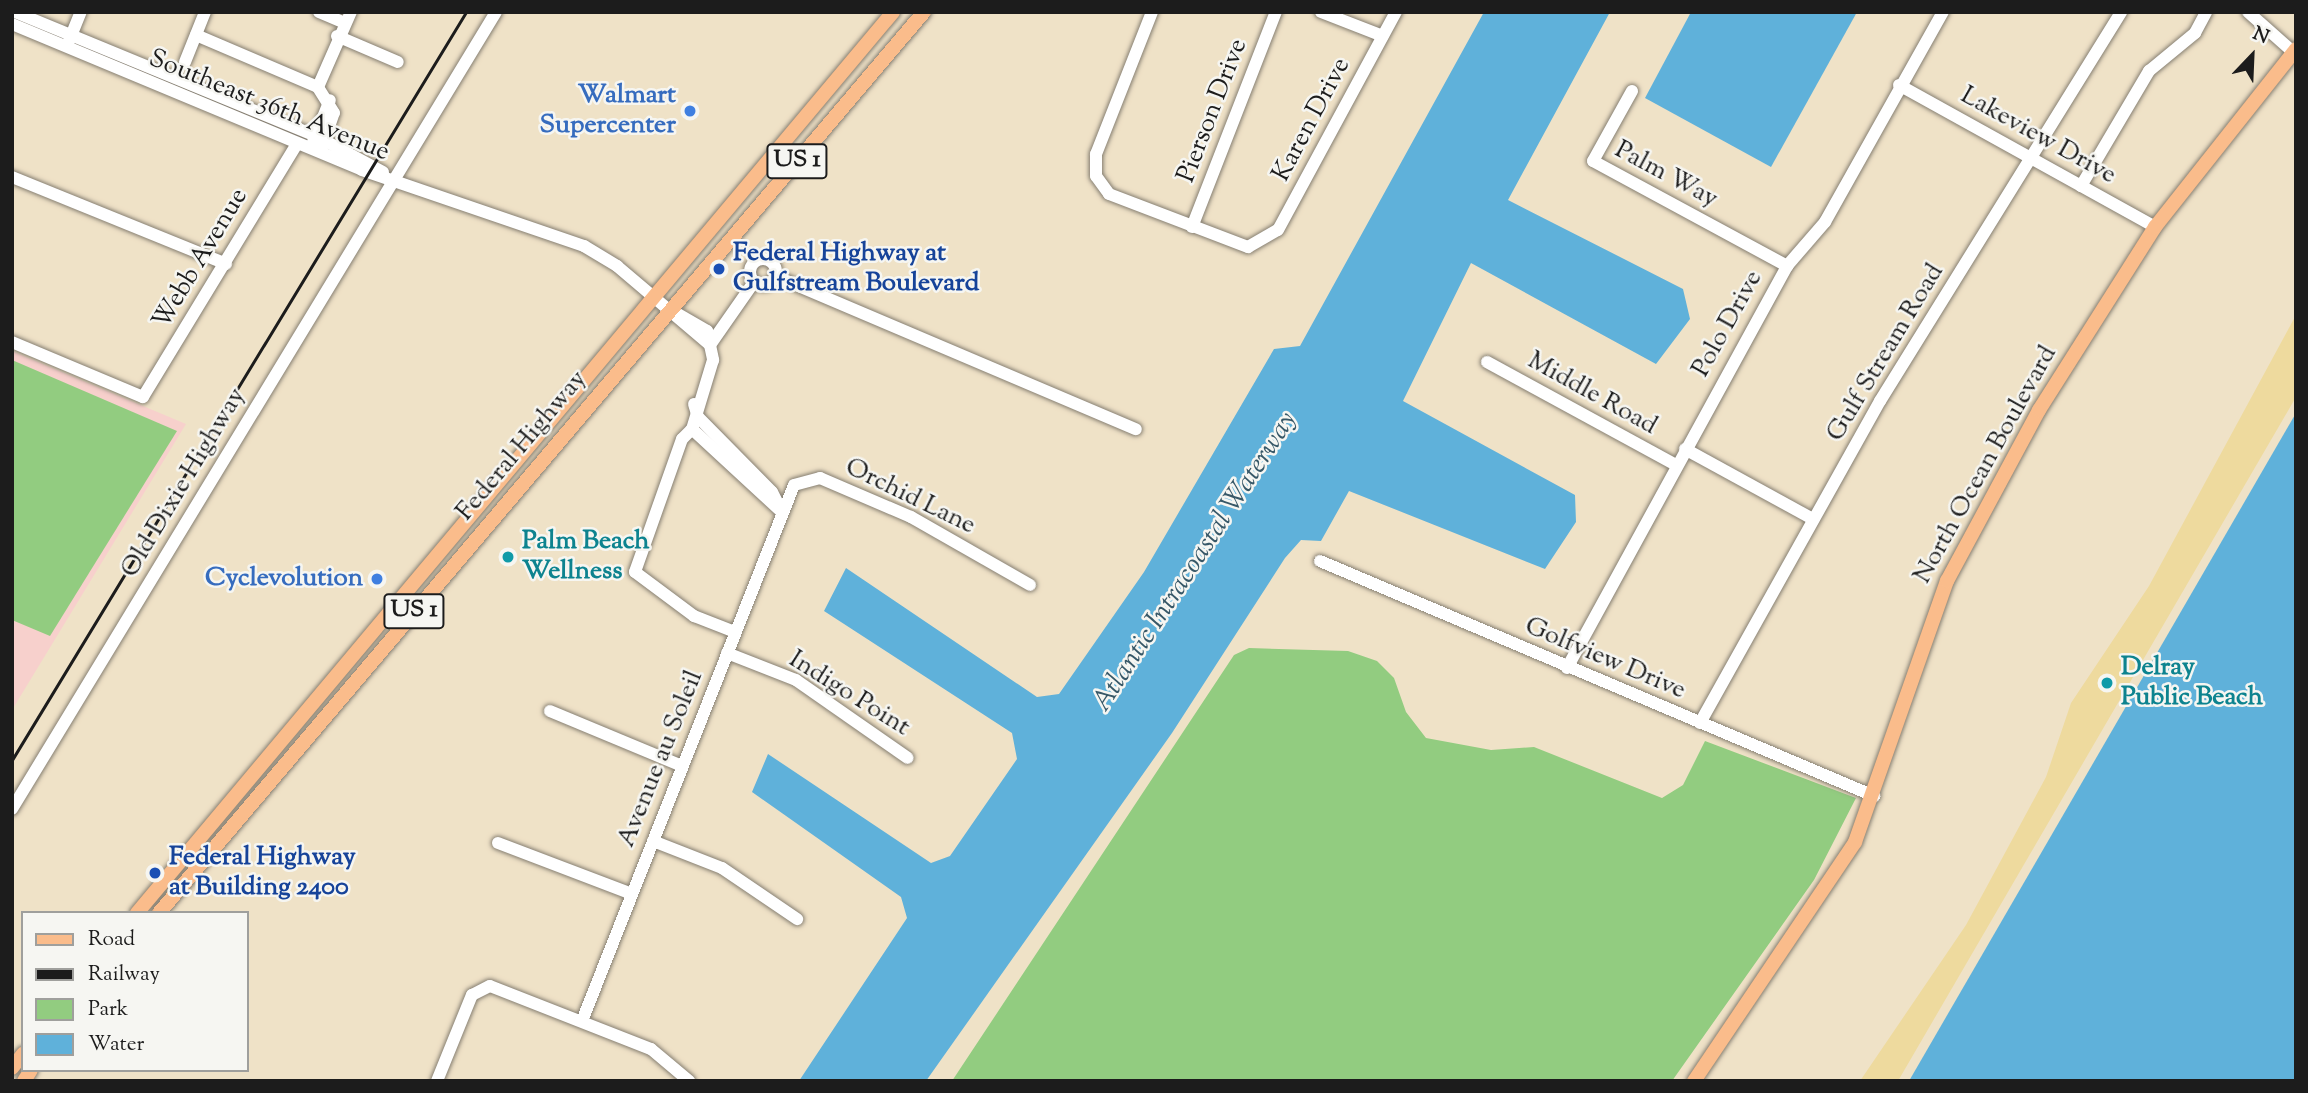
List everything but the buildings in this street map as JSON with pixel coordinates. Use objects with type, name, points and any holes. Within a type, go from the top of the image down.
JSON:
[{"type":"main road","name":"Federal Highway","points":[[141,909],[893,12]]},
{"type":"main road","points":[[870,76],[866,59],[904,12]]},
{"type":"main road","name":"Federal Highway","points":[[161,911],[924,12]]},
{"type":"main road","name":"North Ocean Boulevard","points":[[1694,1081],[1841,866],[1874,796],[1909,676],[1959,558],[2039,410],[2155,227],[2295,50]]},
{"type":"main road","points":[[841,110],[848,88],[844,71]]},
{"type":"main road","points":[[459,559],[469,518]]},
{"type":"main road","points":[[438,582],[439,554]]},
{"type":"street","name":"Southeast 36th Avenue","points":[[15,12],[69,41],[297,144],[318,144]]},
{"type":"street","points":[[69,41],[81,12]]},
{"type":"street","points":[[185,62],[205,12]]},
{"type":"street","points":[[318,87],[347,17],[319,12]]},
{"type":"street","name":"Old Dixie Highway","points":[[12,809],[496,12]]},
{"type":"street","points":[[1152,12],[1096,154],[1096,176],[1109,194],[1192,227]]},
{"type":"street","name":"Pierson Drive","points":[[1192,227],[1276,12]]},
{"type":"street","points":[[1321,12],[1383,36]]},
{"type":"street","name":"Karen Drive","points":[[1192,227],[1241,246],[1262,244],[1278,230],[1396,12]]},
{"type":"street","name":"Polo Drive","points":[[1567,668],[1787,266],[1825,222],[1942,12]]},
{"type":"street","name":"Gulf Stream Road","points":[[1700,723],[1813,519],[2121,12]]},
{"type":"street","points":[[2081,186],[2149,71],[2195,33],[2206,12]]},
{"type":"street","points":[[2248,12],[2295,50]]},
{"type":"street","name":"Southeast 36th Avenue","points":[[12,24],[69,41],[318,144],[395,181],[584,246],[670,309],[707,331],[710,345]]},
{"type":"street","points":[[196,35],[318,87],[330,100],[334,113],[318,144]]},
{"type":"street","points":[[337,36],[398,62]]},
{"type":"street","name":"Lakeview Drive","points":[[1899,85],[2155,227]]},
{"type":"street","name":"Palm Way","points":[[1632,90],[1593,161],[1787,266]]},
{"type":"street","name":"Webb Avenue","points":[[12,342],[144,397],[297,144]]},
{"type":"street","points":[[12,177],[226,264]]},
{"type":"street","points":[[754,282],[750,270],[758,260],[770,261],[775,276],[1136,429]]},
{"type":"street","points":[[754,282],[767,284],[775,276]]},
{"type":"street","points":[[735,632],[694,616],[635,572],[682,439],[692,429],[695,404],[712,366],[710,345],[754,282]]},
{"type":"street","name":"Middle Road","points":[[1487,362],[1676,465]]},
{"type":"street","points":[[695,404],[698,417],[772,492],[782,512]]},
{"type":"street","points":[[692,429],[764,503],[782,512]]},
{"type":"street","name":"Middle Road","points":[[1685,449],[1813,519]]},
{"type":"street","name":"Orchid Lane","points":[[782,512],[794,485],[820,478],[911,517],[1030,584]]},
{"type":"street","name":"Avenue au Soleil","points":[[582,1021],[782,512]]},
{"type":"street","name":"Golfview Drive","points":[[1320,561],[1874,796]]},
{"type":"street","name":"Indigo Point","points":[[727,653],[796,680],[908,758]]},
{"type":"street","points":[[550,711],[682,766]]},
{"type":"street","points":[[653,841],[722,868],[797,919]]},
{"type":"street","points":[[498,843],[632,894]]},
{"type":"street","points":[[437,1081],[472,995],[483,987],[582,1021],[651,1049],[688,1081]]},
{"type":"shaded area","points":[[12,351],[186,424],[12,710]]},
{"type":"green space","points":[[12,360],[177,431],[50,636],[12,620]]},
{"type":"green space","points":[[1249,648],[1348,651],[1377,661],[1394,678],[1406,712],[1426,738],[1491,750],[1534,747],[1662,798],[1683,785],[1705,741],[1856,798],[1814,880],[1672,1081],[952,1081],[1234,655]]},
{"type":"sand","name":"Delray Public Beach","points":[[2296,315],[2296,397],[1898,1081],[1860,1081],[1966,925],[2046,777],[2071,703],[2149,586]]},
{"type":"water","name":"Atlantic Intracoastal Waterway","points":[[1484,12],[1610,12],[1508,200],[1683,289],[1690,319],[1656,364],[1471,263],[1403,401],[1575,495],[1576,522],[1545,569],[1349,491],[1321,541],[1301,540],[1285,558],[1172,733],[926,1081],[799,1081],[907,918],[901,897],[752,792],[768,754],[931,863],[950,856],[1017,759],[1012,733],[824,611],[846,568],[1037,697],[1059,694],[1144,572],[1274,349],[1300,346]]},
{"type":"water","points":[[1691,12],[1857,12],[1771,167],[1645,98]]},
{"type":"water","points":[[2296,413],[2296,1081],[1909,1081]]},
{"type":"railway","points":[[12,760],[466,12]]},
{"type":"place","name":"Walmart Supercenter","points":[[690,111]]},
{"type":"place","name":"Federal Highway at Gulfstream Boulevard","points":[[719,269]]},
{"type":"place","name":"Palm Beach Wellness","points":[[508,557]]},
{"type":"place","name":"Cyclevolution","points":[[377,579]]},
{"type":"place","name":"Delray Public Beach","points":[[2107,683]]},
{"type":"place","name":"Federal Highway at Building 2400","points":[[155,873]]}]
